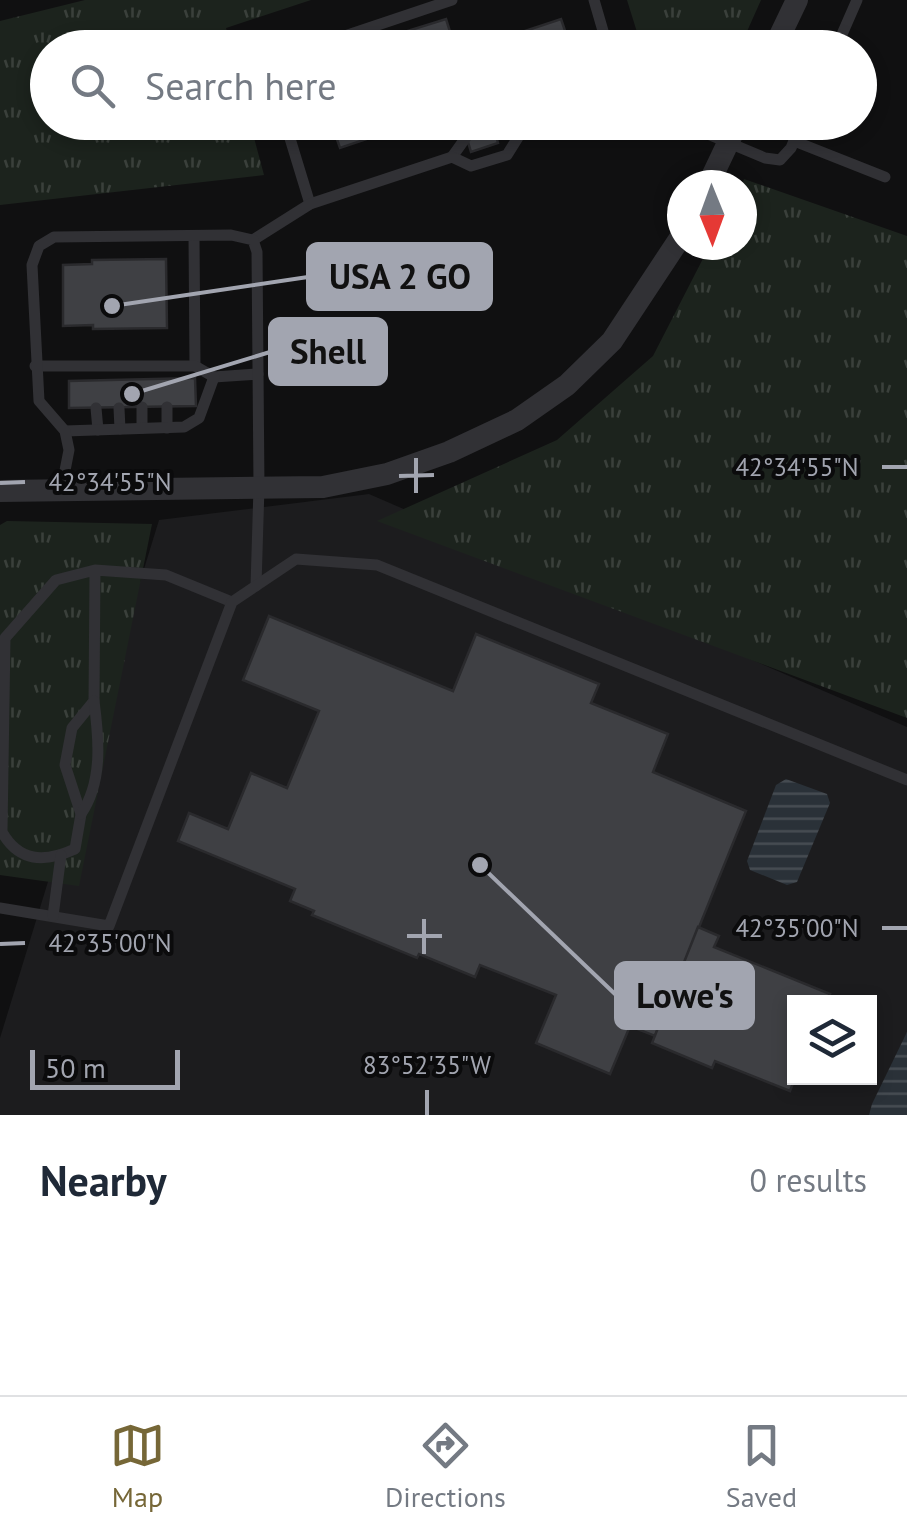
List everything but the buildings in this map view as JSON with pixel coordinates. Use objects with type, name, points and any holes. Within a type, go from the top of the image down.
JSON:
[{"type":"street","points":[[783,30],[797,0]]},
{"type":"street","points":[[715,170],[730,140]]},
{"type":"street","points":[[0,492],[323,486],[387,474],[449,452],[517,420],[567,386],[612,340],[667,258]]},
{"type":"lane","points":[[363,30],[452,0]]},
{"type":"lane","points":[[594,0],[603,30]]},
{"type":"lane","points":[[844,30],[857,0]]},
{"type":"lane","points":[[290,140],[310,204]]},
{"type":"lane","points":[[61,491],[69,450],[64,432],[39,401],[35,366],[32,265],[39,246],[54,237],[231,235],[254,240],[310,204],[452,157],[465,140]]},
{"type":"lane","points":[[452,157],[471,166],[507,155],[516,140]]},
{"type":"lane","points":[[742,140],[765,158],[780,160],[794,140],[886,177]]},
{"type":"lane","points":[[194,236],[195,366]]},
{"type":"lane","points":[[254,240],[260,487],[256,586]]},
{"type":"lane","points":[[35,366],[140,373],[195,366],[214,377],[258,374]]},
{"type":"lane","points":[[64,432],[184,427],[199,418],[214,377]]},
{"type":"lane","points":[[142,407],[142,428]]},
{"type":"lane","points":[[166,407],[167,428]]},
{"type":"lane","points":[[96,408],[98,430]]},
{"type":"lane","points":[[118,408],[120,430]]},
{"type":"lane","points":[[0,908],[110,926],[232,602],[296,559],[377,565],[907,780]]},
{"type":"lane","points":[[96,570],[94,701],[98,754],[91,799],[81,814],[75,849],[61,855],[28,857],[13,851],[2,832],[4,638],[56,580],[96,570],[166,574],[232,602]]},
{"type":"lane","points":[[81,814],[65,765],[72,728],[94,701]]},
{"type":"lane","points":[[53,916],[61,855]]},
{"type":"shaded area","points":[[369,494],[907,727],[907,1115],[0,1115],[0,1038],[159,520]]},
{"type":"shaded area","points":[[786,779],[827,794],[830,803],[797,882],[787,885],[750,870],[747,861],[776,785]]},
{"type":"shaded area","points":[[907,1032],[907,1115],[869,1115],[872,1104]]},
{"type":"green space","points":[[85,0],[311,0],[227,30],[30,30],[30,140],[255,140],[264,175],[0,205],[0,21]]},
{"type":"green space","points":[[627,0],[761,0],[748,30],[636,30]]},
{"type":"green space","points":[[757,184],[907,236],[907,718],[377,521],[557,440],[653,356],[702,260],[757,260]]},
{"type":"green space","points":[[7,521],[152,524],[79,886],[0,875],[0,525]]},
{"type":"place","name":"USA 2 GO","points":[[112,306]]},
{"type":"place","name":"Shell","points":[[132,394]]},
{"type":"place","name":"Lowe's","points":[[480,865]]}]
